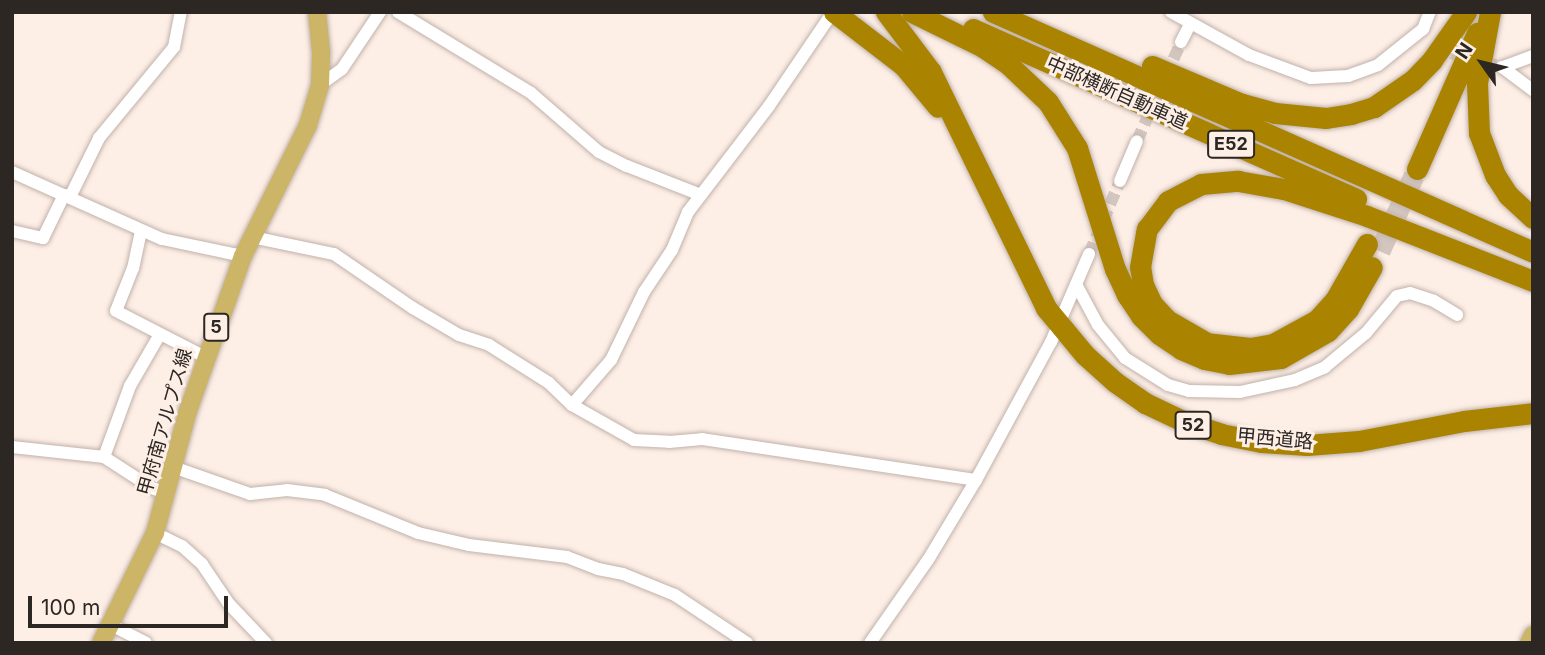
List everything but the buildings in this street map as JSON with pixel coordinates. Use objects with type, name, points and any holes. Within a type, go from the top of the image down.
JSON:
[{"type":"highway","name":"甲西道路","points":[[833,12],[880,45],[911,74],[949,121],[977,171]]},
{"type":"highway","name":"甲西道路","points":[[886,12],[931,72],[1037,293],[1059,326],[1115,382],[1145,403],[1185,422],[1221,434],[1261,442],[1307,444],[1359,441],[1464,421],[1533,413]]},
{"type":"highway","name":"中部横断自動車道","points":[[993,12],[1533,253]]},
{"type":"highway","points":[[1020,12],[1242,103],[1275,113],[1326,118],[1374,107],[1395,94],[1432,60],[1466,12]]},
{"type":"highway","points":[[1471,12],[1410,165],[1488,12]]},
{"type":"highway","points":[[1488,12],[1477,83],[1479,132],[1495,175],[1508,195],[1533,218]]},
{"type":"highway","name":"中部横断自動車道","points":[[923,14],[1533,273]]},
{"type":"highway","points":[[923,14],[984,47],[1008,64],[1048,102],[1077,148],[1115,270],[1127,295],[1141,316],[1159,334],[1181,349],[1204,359],[1229,364],[1281,358],[1306,346],[1328,331],[1348,309],[1373,248],[1317,320],[1273,344],[1250,348],[1207,343],[1167,320],[1153,304],[1143,285],[1140,267],[1147,229],[1168,201],[1201,184],[1238,181],[1284,190],[1367,216],[1533,281]]},
{"type":"main road","name":"甲府南アルプス線","points":[[101,643],[155,533],[205,357],[243,256],[308,125],[320,85],[321,52],[317,12]]},
{"type":"main road","points":[[1529,643],[1533,635]]},
{"type":"street","points":[[12,231],[43,237],[99,138],[174,47],[181,12]]},
{"type":"street","points":[[320,85],[342,69],[380,12]]},
{"type":"street","points":[[398,12],[531,93],[599,152],[701,195]]},
{"type":"street","points":[[572,405],[611,360],[644,292],[672,250],[688,212],[769,106],[833,12]]},
{"type":"street","points":[[1171,12],[1249,55],[1311,78],[1348,76],[1378,65],[1423,29],[1430,12]]},
{"type":"street","points":[[1181,43],[1189,24]]},
{"type":"street","points":[[1423,29],[1435,38]]},
{"type":"street","points":[[1533,56],[1499,66],[1533,90]]},
{"type":"street","points":[[1120,181],[1137,141]]},
{"type":"street","points":[[12,172],[162,239],[243,256]]},
{"type":"street","points":[[141,231],[133,268],[116,311],[159,336],[205,357]]},
{"type":"street","points":[[252,237],[334,254],[425,315],[509,358],[549,383],[572,405],[634,440],[669,442],[702,439],[975,480]]},
{"type":"street","points":[[870,643],[928,560],[975,480],[1059,326],[1089,254]]},
{"type":"street","points":[[1077,286],[1098,326],[1125,358],[1168,385],[1189,391],[1240,392],[1295,380],[1325,367],[1366,333],[1397,296],[1410,293],[1434,301],[1457,315]]},
{"type":"street","points":[[104,457],[130,386],[159,336]]},
{"type":"street","points":[[12,447],[104,457],[152,488],[166,493]]},
{"type":"street","points":[[173,467],[250,494],[287,490],[325,495],[418,533],[469,545],[567,557],[598,569],[623,574],[675,595],[747,643]]},
{"type":"street","points":[[155,533],[182,546],[202,564],[229,604],[266,643]]},
{"type":"street","points":[[111,625],[146,643]]},
{"type":"tunnel","points":[[1137,141],[1181,42]]},
{"type":"tunnel","points":[[1439,42],[1457,56],[1496,65]]},
{"type":"tunnel","points":[[1380,251],[1417,169]]},
{"type":"tunnel","points":[[1089,254],[1120,181]]}]
